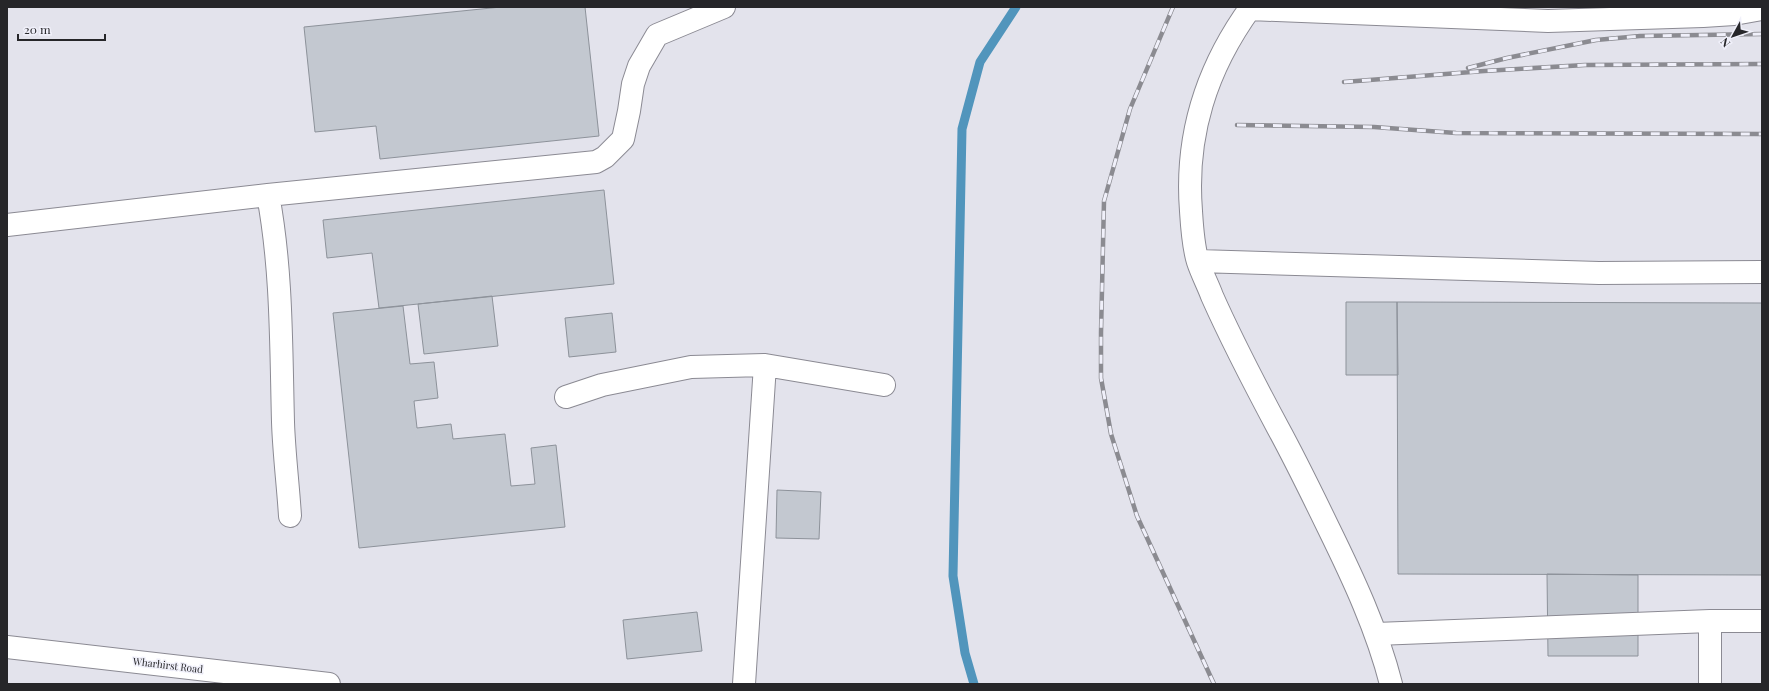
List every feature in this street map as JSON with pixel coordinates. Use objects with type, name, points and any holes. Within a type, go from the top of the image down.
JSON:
[{"type":"lane","points":[[7,225],[268,195],[596,162],[605,156],[623,139],[633,84],[639,66],[657,35],[724,7]]},
{"type":"lane","points":[[1391,684],[1383,653],[1369,614],[1292,454],[1250,377],[1221,317],[1198,261],[1192,222],[1189,185],[1191,147],[1200,105],[1217,65],[1250,8],[1548,21],[1703,11],[1734,14],[1762,9]]},
{"type":"lane","points":[[268,195],[274,225],[279,273],[283,424],[290,516]]},
{"type":"lane","points":[[1198,261],[1599,273],[1762,272]]},
{"type":"lane","points":[[744,684],[765,365]]},
{"type":"lane","points":[[566,397],[602,384],[691,367],[765,365],[884,385]]},
{"type":"lane","points":[[1376,634],[1710,621],[1762,621]]},
{"type":"lane","points":[[1710,621],[1710,684]]},
{"type":"lane","name":"Wharhirst Road","points":[[7,647],[329,684]]},
{"type":"building","points":[[501,7],[585,7],[599,136],[380,159],[376,126],[315,132],[304,27]]},
{"type":"building","points":[[604,190],[614,284],[379,308],[372,253],[327,258],[323,220]]},
{"type":"building","points":[[492,296],[498,346],[424,354],[418,304]]},
{"type":"building","points":[[1346,302],[1397,302],[1398,375],[1346,375]]},
{"type":"building","points":[[1397,302],[1762,303],[1762,575],[1398,574]]},
{"type":"building","points":[[403,306],[410,364],[434,362],[438,398],[414,401],[417,428],[451,424],[453,439],[505,434],[511,486],[535,484],[531,448],[556,445],[565,527],[359,548],[333,313]]},
{"type":"building","points":[[612,313],[616,352],[569,357],[565,318]]},
{"type":"building","points":[[777,490],[821,492],[819,539],[776,538]]},
{"type":"building","points":[[1547,574],[1638,575],[1638,656],[1548,656]]},
{"type":"building","points":[[697,612],[702,651],[627,659],[623,620]]},
{"type":"waterway","points":[[974,684],[965,653],[953,576],[962,129],[980,62],[1016,7]]},
{"type":"railway","points":[[1173,7],[1130,109],[1104,201],[1101,378],[1111,434],[1137,516],[1214,684]]},
{"type":"railway","points":[[1468,68],[1507,58],[1596,40],[1640,36],[1762,34]]},
{"type":"railway","points":[[1344,82],[1585,65],[1762,64]]},
{"type":"railway","points":[[1237,125],[1374,127],[1456,133],[1762,134]]}]
